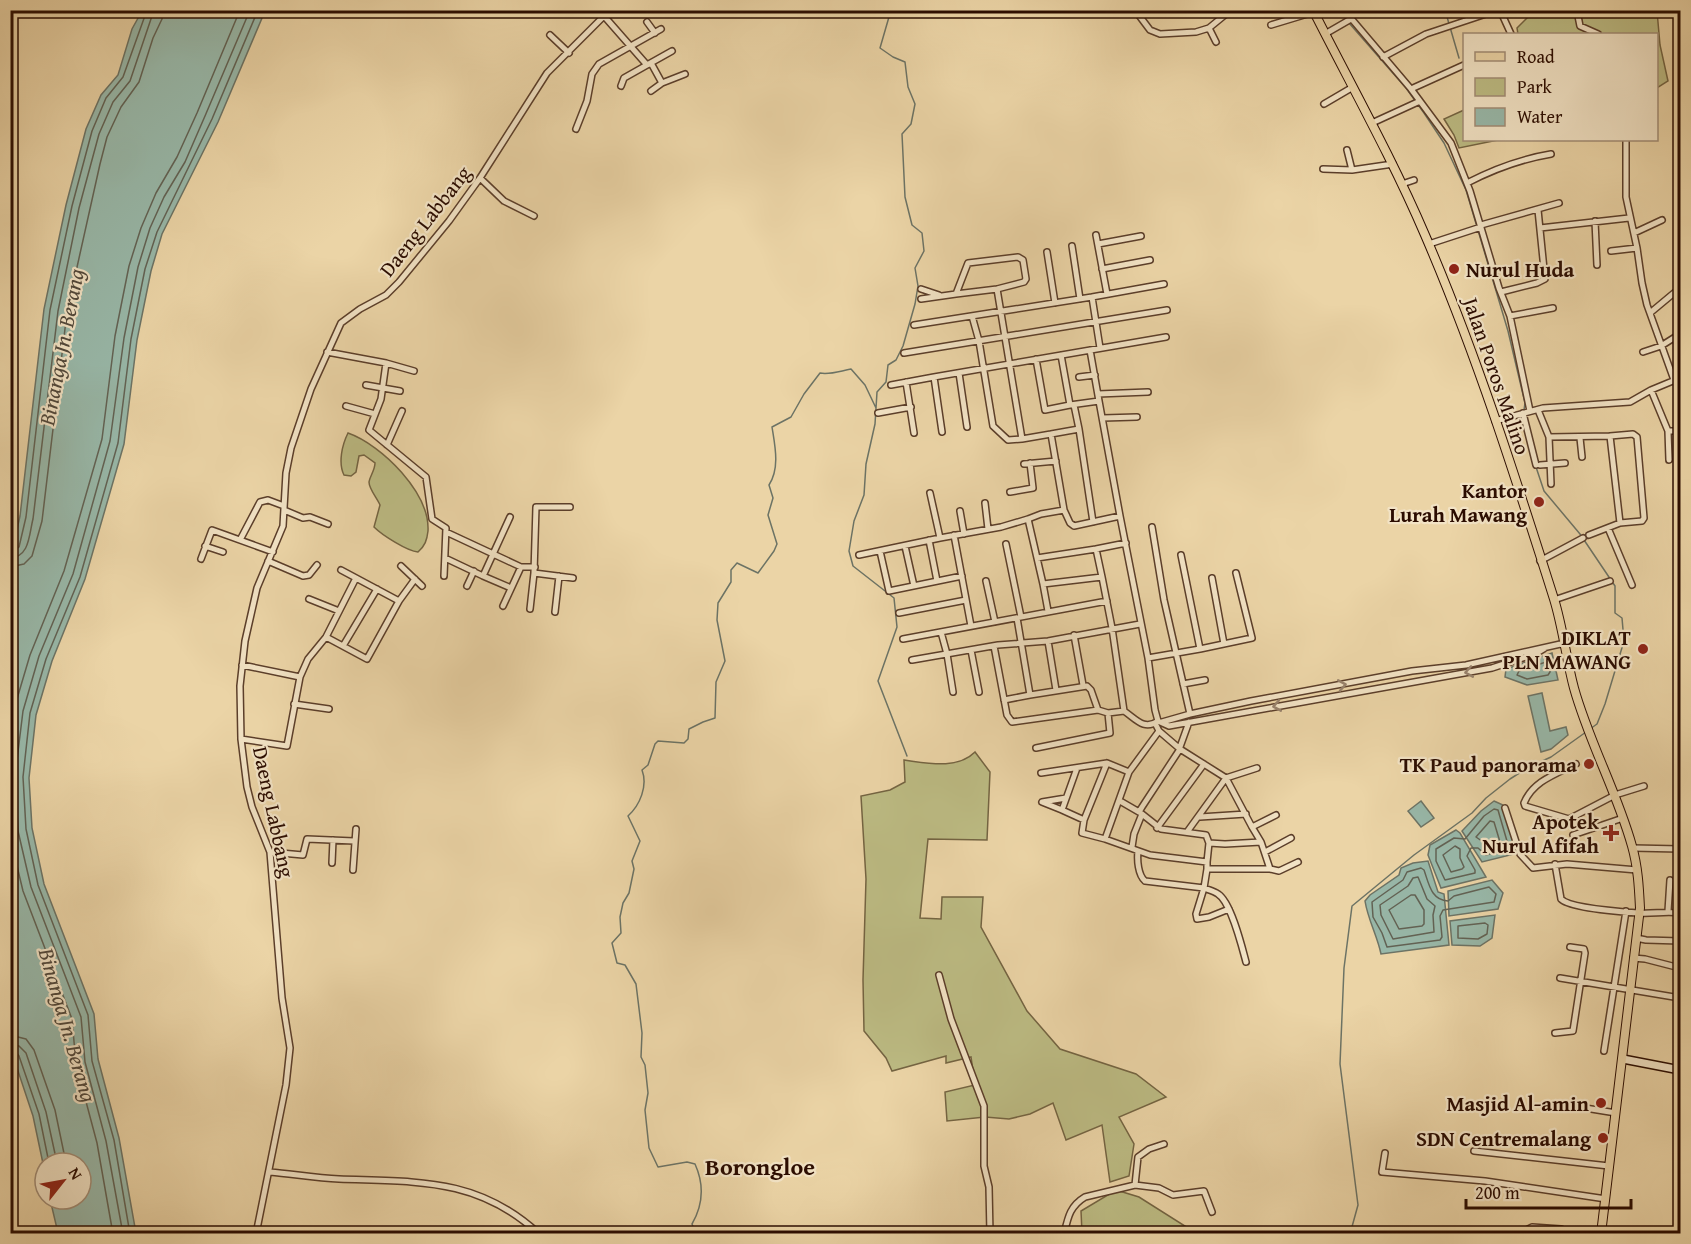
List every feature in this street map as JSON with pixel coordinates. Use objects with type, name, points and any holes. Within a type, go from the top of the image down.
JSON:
[{"type":"main road","name":"Jalan Poros Malino","points":[[1314,11],[1393,164],[1466,334],[1554,600],[1574,688],[1590,738],[1615,795],[1633,848],[1640,913],[1616,1113],[1603,1198],[1601,1233]]},
{"type":"street","name":"Daeng Labbang","points":[[256,1233],[270,1172],[289,1067],[290,1048],[282,998],[270,852],[252,807],[244,767],[239,695],[242,665],[255,597],[262,573],[281,535],[286,473],[291,448],[304,405],[341,323],[393,289],[433,242],[480,178],[552,67],[610,10]]},
{"type":"street","points":[[1136,10],[1154,33],[1196,32],[1209,28],[1232,10]]},
{"type":"street","points":[[1344,10],[1411,88],[1416,103],[1451,143],[1467,183],[1510,316],[1526,412],[1538,465],[1565,463]]},
{"type":"street","points":[[1325,34],[1361,10]]},
{"type":"street","points":[[1383,57],[1426,34],[1499,10],[1510,33]]},
{"type":"street","points":[[1579,10],[1580,26],[1596,33]]},
{"type":"street","points":[[1271,25],[1314,11]]},
{"type":"street","points":[[604,16],[649,64],[662,83]]},
{"type":"street","points":[[576,129],[595,68],[607,58],[658,31],[647,22]]},
{"type":"street","points":[[1209,28],[1216,42]]},
{"type":"street","points":[[550,35],[568,53]]},
{"type":"street","points":[[621,86],[624,78],[672,51]]},
{"type":"street","points":[[1411,88],[1463,65]]},
{"type":"street","points":[[651,91],[662,83],[685,74]]},
{"type":"street","points":[[1324,104],[1353,87]]},
{"type":"street","points":[[1372,123],[1416,103]]},
{"type":"street","points":[[1495,421],[1538,410],[1630,402],[1677,379],[1661,346],[1642,283],[1625,185],[1626,141]]},
{"type":"street","points":[[1347,150],[1352,170]]},
{"type":"street","points":[[1467,183],[1492,170],[1529,158],[1551,154]]},
{"type":"street","points":[[1323,169],[1352,170],[1393,164]]},
{"type":"street","points":[[480,178],[504,201],[534,216]]},
{"type":"street","points":[[1402,184],[1414,180]]},
{"type":"street","points":[[1429,244],[1559,203]]},
{"type":"street","points":[[1501,292],[1538,283],[1545,279],[1538,210]]},
{"type":"street","points":[[1540,228],[1629,218]]},
{"type":"street","points":[[1634,234],[1662,220]]},
{"type":"street","points":[[1595,221],[1597,265]]},
{"type":"street","points":[[1096,234],[1107,294]]},
{"type":"street","points":[[1098,243],[1142,236]]},
{"type":"street","points":[[1072,246],[1080,299]]},
{"type":"street","points":[[1611,251],[1637,248]]},
{"type":"street","points":[[1047,252],[1055,303]]},
{"type":"street","points":[[921,299],[997,289],[1025,280],[1022,259],[968,263],[956,294]]},
{"type":"street","points":[[1102,269],[1150,260]]},
{"type":"street","points":[[915,325],[1164,284]]},
{"type":"street","points":[[1650,313],[1680,288]]},
{"type":"street","points":[[921,289],[943,297]]},
{"type":"street","points":[[997,289],[1022,439]]},
{"type":"street","points":[[1092,297],[1100,348]]},
{"type":"street","points":[[1510,316],[1553,308]]},
{"type":"street","points":[[904,353],[1167,310]]},
{"type":"street","points":[[972,316],[979,341],[994,428],[1008,440],[1079,429]]},
{"type":"street","points":[[1644,352],[1661,346],[1680,334]]},
{"type":"street","points":[[891,385],[1166,337]]},
{"type":"street","points":[[1090,350],[1148,658],[1159,731],[1129,772],[1105,839]]},
{"type":"street","points":[[327,352],[386,363],[414,371]]},
{"type":"street","points":[[1061,355],[1079,429],[1094,522]]},
{"type":"street","points":[[1036,359],[1045,410],[1099,401]]},
{"type":"street","points":[[386,363],[382,388],[369,430],[426,477],[432,519],[446,528],[444,576]]},
{"type":"street","points":[[959,373],[967,427]]},
{"type":"street","points":[[1080,377],[1095,375]]},
{"type":"street","points":[[934,377],[942,432]]},
{"type":"street","points":[[906,382],[914,433]]},
{"type":"street","points":[[366,386],[400,391]]},
{"type":"street","points":[[1651,390],[1668,430],[1669,460]]},
{"type":"street","points":[[1098,394],[1148,392]]},
{"type":"street","points":[[346,406],[375,414]]},
{"type":"street","points":[[878,413],[911,407]]},
{"type":"street","points":[[1538,410],[1549,437],[1551,484]]},
{"type":"street","points":[[387,445],[402,411]]},
{"type":"street","points":[[1103,418],[1137,417]]},
{"type":"street","points":[[1668,430],[1680,431]]},
{"type":"street","points":[[1052,434],[1064,510],[1072,526],[1120,516]]},
{"type":"street","points":[[1540,561],[1608,528],[1640,522],[1644,519],[1637,442],[1634,434],[1581,438],[1549,437]]},
{"type":"street","points":[[1610,436],[1620,524]]},
{"type":"street","points":[[1581,438],[1582,457]]},
{"type":"street","points":[[1010,492],[1033,488],[1027,463],[1056,460]]},
{"type":"street","points":[[930,493],[940,538]]},
{"type":"street","points":[[240,540],[260,502],[268,500],[303,518],[310,516],[328,524]]},
{"type":"street","points":[[985,503],[988,529]]},
{"type":"street","points":[[530,609],[535,570],[536,507],[570,507]]},
{"type":"street","points":[[859,555],[988,529],[1064,510]]},
{"type":"street","points":[[960,511],[964,534]]},
{"type":"street","points":[[483,576],[510,517]]},
{"type":"street","points":[[1028,519],[1048,611]]},
{"type":"street","points":[[1152,527],[1190,714]]},
{"type":"street","points":[[1608,528],[1632,585]]},
{"type":"street","points":[[201,559],[212,530],[273,552]]},
{"type":"street","points":[[446,532],[520,567],[573,578]]},
{"type":"street","points":[[954,535],[971,626]]},
{"type":"street","points":[[929,540],[937,581]]},
{"type":"street","points":[[1037,558],[1126,543]]},
{"type":"street","points":[[1006,544],[1030,695]]},
{"type":"street","points":[[205,546],[223,552]]},
{"type":"street","points":[[904,546],[914,586]]},
{"type":"street","points":[[1096,549],[1112,628],[1124,711]]},
{"type":"street","points":[[880,551],[889,591],[962,576]]},
{"type":"street","points":[[1181,555],[1200,649]]},
{"type":"street","points":[[445,558],[511,588]]},
{"type":"street","points":[[268,561],[303,576],[309,575],[317,566]]},
{"type":"street","points":[[402,566],[422,586]]},
{"type":"street","points":[[503,606],[520,567]]},
{"type":"street","points":[[341,570],[399,601]]},
{"type":"street","points":[[467,586],[474,571]]},
{"type":"street","points":[[1148,658],[1252,638],[1236,573]]},
{"type":"street","points":[[555,612],[560,576]]},
{"type":"street","points":[[1042,584],[1102,577]]},
{"type":"street","points":[[242,739],[287,746],[300,677],[308,659],[326,637],[356,578]]},
{"type":"street","points":[[1212,578],[1224,644]]},
{"type":"street","points":[[326,637],[367,658],[399,601],[415,579]]},
{"type":"street","points":[[986,581],[995,622]]},
{"type":"street","points":[[1554,600],[1610,581]]},
{"type":"street","points":[[344,646],[377,589]]},
{"type":"street","points":[[309,599],[339,611]]},
{"type":"street","points":[[899,613],[966,600]]},
{"type":"street","points":[[903,639],[1107,601]]},
{"type":"street","points":[[912,660],[994,646],[1048,641],[1140,624]]},
{"type":"street","points":[[941,632],[953,692]]},
{"type":"street","points":[[1074,635],[1083,685]]},
{"type":"street","points":[[1048,641],[1056,690]]},
{"type":"street","points":[[994,646],[1008,716],[1014,722],[1098,710],[1108,713],[1124,711],[1145,725],[1190,714],[1412,671],[1466,665],[1565,643]]},
{"type":"street","points":[[1158,722],[1168,726],[1492,668],[1535,654],[1545,648]]},
{"type":"street","points":[[970,650],[979,692]]},
{"type":"street","points":[[242,665],[300,677]]},
{"type":"street","points":[[1183,684],[1205,680]]},
{"type":"street","points":[[1004,700],[1083,685],[1089,687],[1098,710]]},
{"type":"street","points":[[294,704],[328,709]]},
{"type":"street","points":[[1036,748],[1110,733],[1108,713]]},
{"type":"street","points":[[1132,847],[1140,813],[1180,748],[1189,722]]},
{"type":"street","points":[[1159,731],[1180,748],[1226,778],[1261,842],[1270,869]]},
{"type":"street","points":[[1041,773],[1107,763],[1129,772]]},
{"type":"street","points":[[1107,763],[1084,820],[1082,833],[1132,847],[1150,855],[1207,862]]},
{"type":"street","points":[[1157,828],[1204,764]]},
{"type":"street","points":[[1576,764],[1537,785],[1528,795],[1524,805],[1569,819],[1615,795],[1644,786]]},
{"type":"street","points":[[1062,810],[1077,768]]},
{"type":"street","points":[[1187,832],[1226,778],[1257,768]]},
{"type":"street","points":[[1066,798],[1042,802],[1084,820]]},
{"type":"street","points":[[1119,801],[1140,813],[1157,828],[1206,835],[1209,843],[1208,869],[1196,914],[1197,919],[1229,909]]},
{"type":"street","points":[[1505,808],[1520,854],[1533,868],[1555,864],[1637,870]]},
{"type":"street","points":[[1200,817],[1246,814]]},
{"type":"street","points":[[1252,827],[1276,815]]},
{"type":"street","points":[[1574,835],[1623,818]]},
{"type":"street","points":[[353,870],[356,829]]},
{"type":"street","points":[[1265,852],[1291,838]]},
{"type":"street","points":[[270,852],[303,855],[306,839],[354,841]]},
{"type":"street","points":[[332,863],[333,840]]},
{"type":"street","points":[[1209,843],[1261,842]]},
{"type":"street","points":[[1633,848],[1680,849]]},
{"type":"street","points":[[1138,851],[1140,872],[1145,881],[1204,888],[1221,895],[1229,909],[1246,962]]},
{"type":"street","points":[[1208,869],[1279,871],[1298,862]]},
{"type":"street","points":[[1555,864],[1561,899],[1565,903],[1626,912],[1680,913]]},
{"type":"street","points":[[1668,911],[1670,880]]},
{"type":"street","points":[[1604,1052],[1626,912]]},
{"type":"street","points":[[1636,938],[1680,941]]},
{"type":"street","points":[[1555,1033],[1573,1031],[1585,951],[1570,947]]},
{"type":"street","points":[[1633,958],[1680,968]]},
{"type":"street","points":[[939,975],[951,1018],[984,1106],[984,1166],[989,1187],[990,1233]]},
{"type":"street","points":[[1560,978],[1680,998]]},
{"type":"street","points":[[1623,1059],[1680,1068]]},
{"type":"street","points":[[1579,1107],[1616,1113]]},
{"type":"street","points":[[1135,1185],[1138,1157],[1149,1149],[1164,1144]]},
{"type":"street","points":[[1474,1151],[1609,1166]]},
{"type":"street","points":[[1385,1153],[1382,1172],[1485,1181],[1603,1198]]},
{"type":"street","points":[[270,1172],[310,1177],[451,1186],[510,1210],[539,1233]]},
{"type":"street","points":[[1064,1233],[1071,1209],[1079,1201],[1085,1197],[1135,1185],[1159,1188],[1173,1195],[1205,1192],[1212,1212]]},
{"type":"street","points":[[1526,1233],[1532,1227],[1561,1229]]},
{"type":"green space","points":[[1546,11],[1657,11],[1660,45],[1668,81],[1658,87],[1658,33],[1518,33],[1517,28],[1531,14]]},
{"type":"green space","points":[[1463,110],[1463,141],[1493,141],[1459,148],[1444,119]]},
{"type":"green space","points":[[348,433],[361,439],[389,459],[413,486],[427,516],[427,537],[418,552],[395,542],[374,527],[380,505],[369,482],[375,463],[364,455],[359,456],[356,472],[351,476],[344,475],[341,465],[342,454]]},
{"type":"green space","points":[[975,752],[990,772],[987,840],[928,839],[920,918],[941,919],[942,897],[983,897],[981,927],[1027,1011],[1060,1049],[1136,1074],[1166,1097],[1119,1117],[1134,1144],[1129,1176],[1110,1182],[1102,1125],[1066,1140],[1053,1103],[1030,1114],[1009,1119],[985,1117],[947,1121],[945,1092],[975,1085],[971,1057],[946,1063],[946,1056],[892,1071],[886,1058],[864,1031],[866,879],[861,796],[890,790],[905,782],[904,760],[932,764],[951,763],[968,758]]},
{"type":"green space","points":[[1116,1190],[1139,1197],[1196,1233],[1082,1233],[1081,1211]]},
{"type":"water","name":"Binanga Jn. Berang","points":[[142,11],[265,11],[218,122],[162,234],[151,271],[137,340],[124,444],[85,579],[52,661],[36,715],[29,778],[32,828],[44,884],[94,1014],[98,1059],[119,1138],[136,1233],[58,1233],[53,1211],[93,1211],[93,1151],[40,1151],[33,1116],[11,1050],[11,556],[20,516],[44,309],[66,205],[86,129],[101,95],[118,75],[132,29]]},
{"type":"water","points":[[1552,653],[1558,680],[1527,685],[1505,677],[1506,669]]},
{"type":"water","points":[[1542,693],[1550,731],[1566,727],[1568,735],[1551,749],[1541,752],[1528,696]]},
{"type":"water","points":[[1421,801],[1434,818],[1421,827],[1408,811]]},
{"type":"water","points":[[1494,801],[1503,805],[1518,853],[1482,862],[1462,831]]},
{"type":"water","points":[[1456,830],[1486,877],[1441,888],[1428,855],[1430,845]]},
{"type":"water","points":[[1428,861],[1438,892],[1444,894],[1449,945],[1381,954],[1365,901],[1399,875],[1401,868],[1413,863]]},
{"type":"water","points":[[1492,880],[1503,893],[1498,909],[1449,916],[1448,891]]},
{"type":"water","points":[[1495,915],[1492,938],[1480,946],[1452,945],[1450,921]]},
{"type":"waterway","points":[[891,10],[880,48],[905,62],[908,87],[915,104],[911,124],[902,134],[905,197],[912,225],[922,233],[924,251],[915,268],[918,286],[903,346],[896,360],[888,365],[886,382],[877,392],[875,424],[866,464],[864,495],[854,521],[849,551],[853,566],[894,598],[897,627],[878,681],[907,756]]},
{"type":"waterway","points":[[1340,10],[1347,19]]},
{"type":"waterway","points":[[1445,10],[1459,58]]},
{"type":"waterway","points":[[1349,23],[1406,88],[1424,113],[1444,143],[1466,190],[1508,331],[1525,403],[1524,410]]},
{"type":"waterway","points":[[696,1234],[692,1224],[700,1202],[701,1187],[695,1164],[687,1162],[658,1167],[649,1148],[645,1110],[648,1093],[645,1065],[641,1057],[642,1033],[636,984],[625,965],[617,963],[612,943],[621,933],[620,917],[623,903],[629,893],[634,869],[632,861],[640,841],[628,816],[642,795],[644,782],[642,770],[648,765],[655,744],[658,741],[684,743],[688,739],[689,729],[715,718],[716,682],[725,661],[717,620],[718,603],[731,582],[731,570],[737,563],[758,573],[777,544],[768,515],[773,498],[769,485],[776,464],[772,427],[791,417],[804,394],[820,373],[851,369],[865,385],[876,408]]},
{"type":"waterway","points":[[1536,467],[1544,491],[1580,534],[1615,586],[1615,613],[1622,618],[1624,641],[1605,704],[1597,724],[1590,729]]},
{"type":"waterway","points":[[1350,1234],[1358,1205],[1340,1064],[1344,968],[1352,906],[1414,855],[1472,813],[1486,798],[1510,779],[1551,757],[1586,732]]},
{"type":"place","name":"Nurul Huda","points":[[1454,269]]},
{"type":"place","name":"Kantor Lurah Mawang","points":[[1539,502]]},
{"type":"place","name":"DIKLAT PLN MAWANG","points":[[1643,649]]},
{"type":"place","name":"TK Paud panorama","points":[[1589,764]]},
{"type":"place","name":"Apotek Nurul Afifah","points":[[1611,833]]},
{"type":"place","name":"Masjid Al-amin","points":[[1601,1103]]},
{"type":"place","name":"SDN Centremalang","points":[[1603,1138]]},
{"type":"district","name":"Borongloe","points":[[760,1166]]}]
